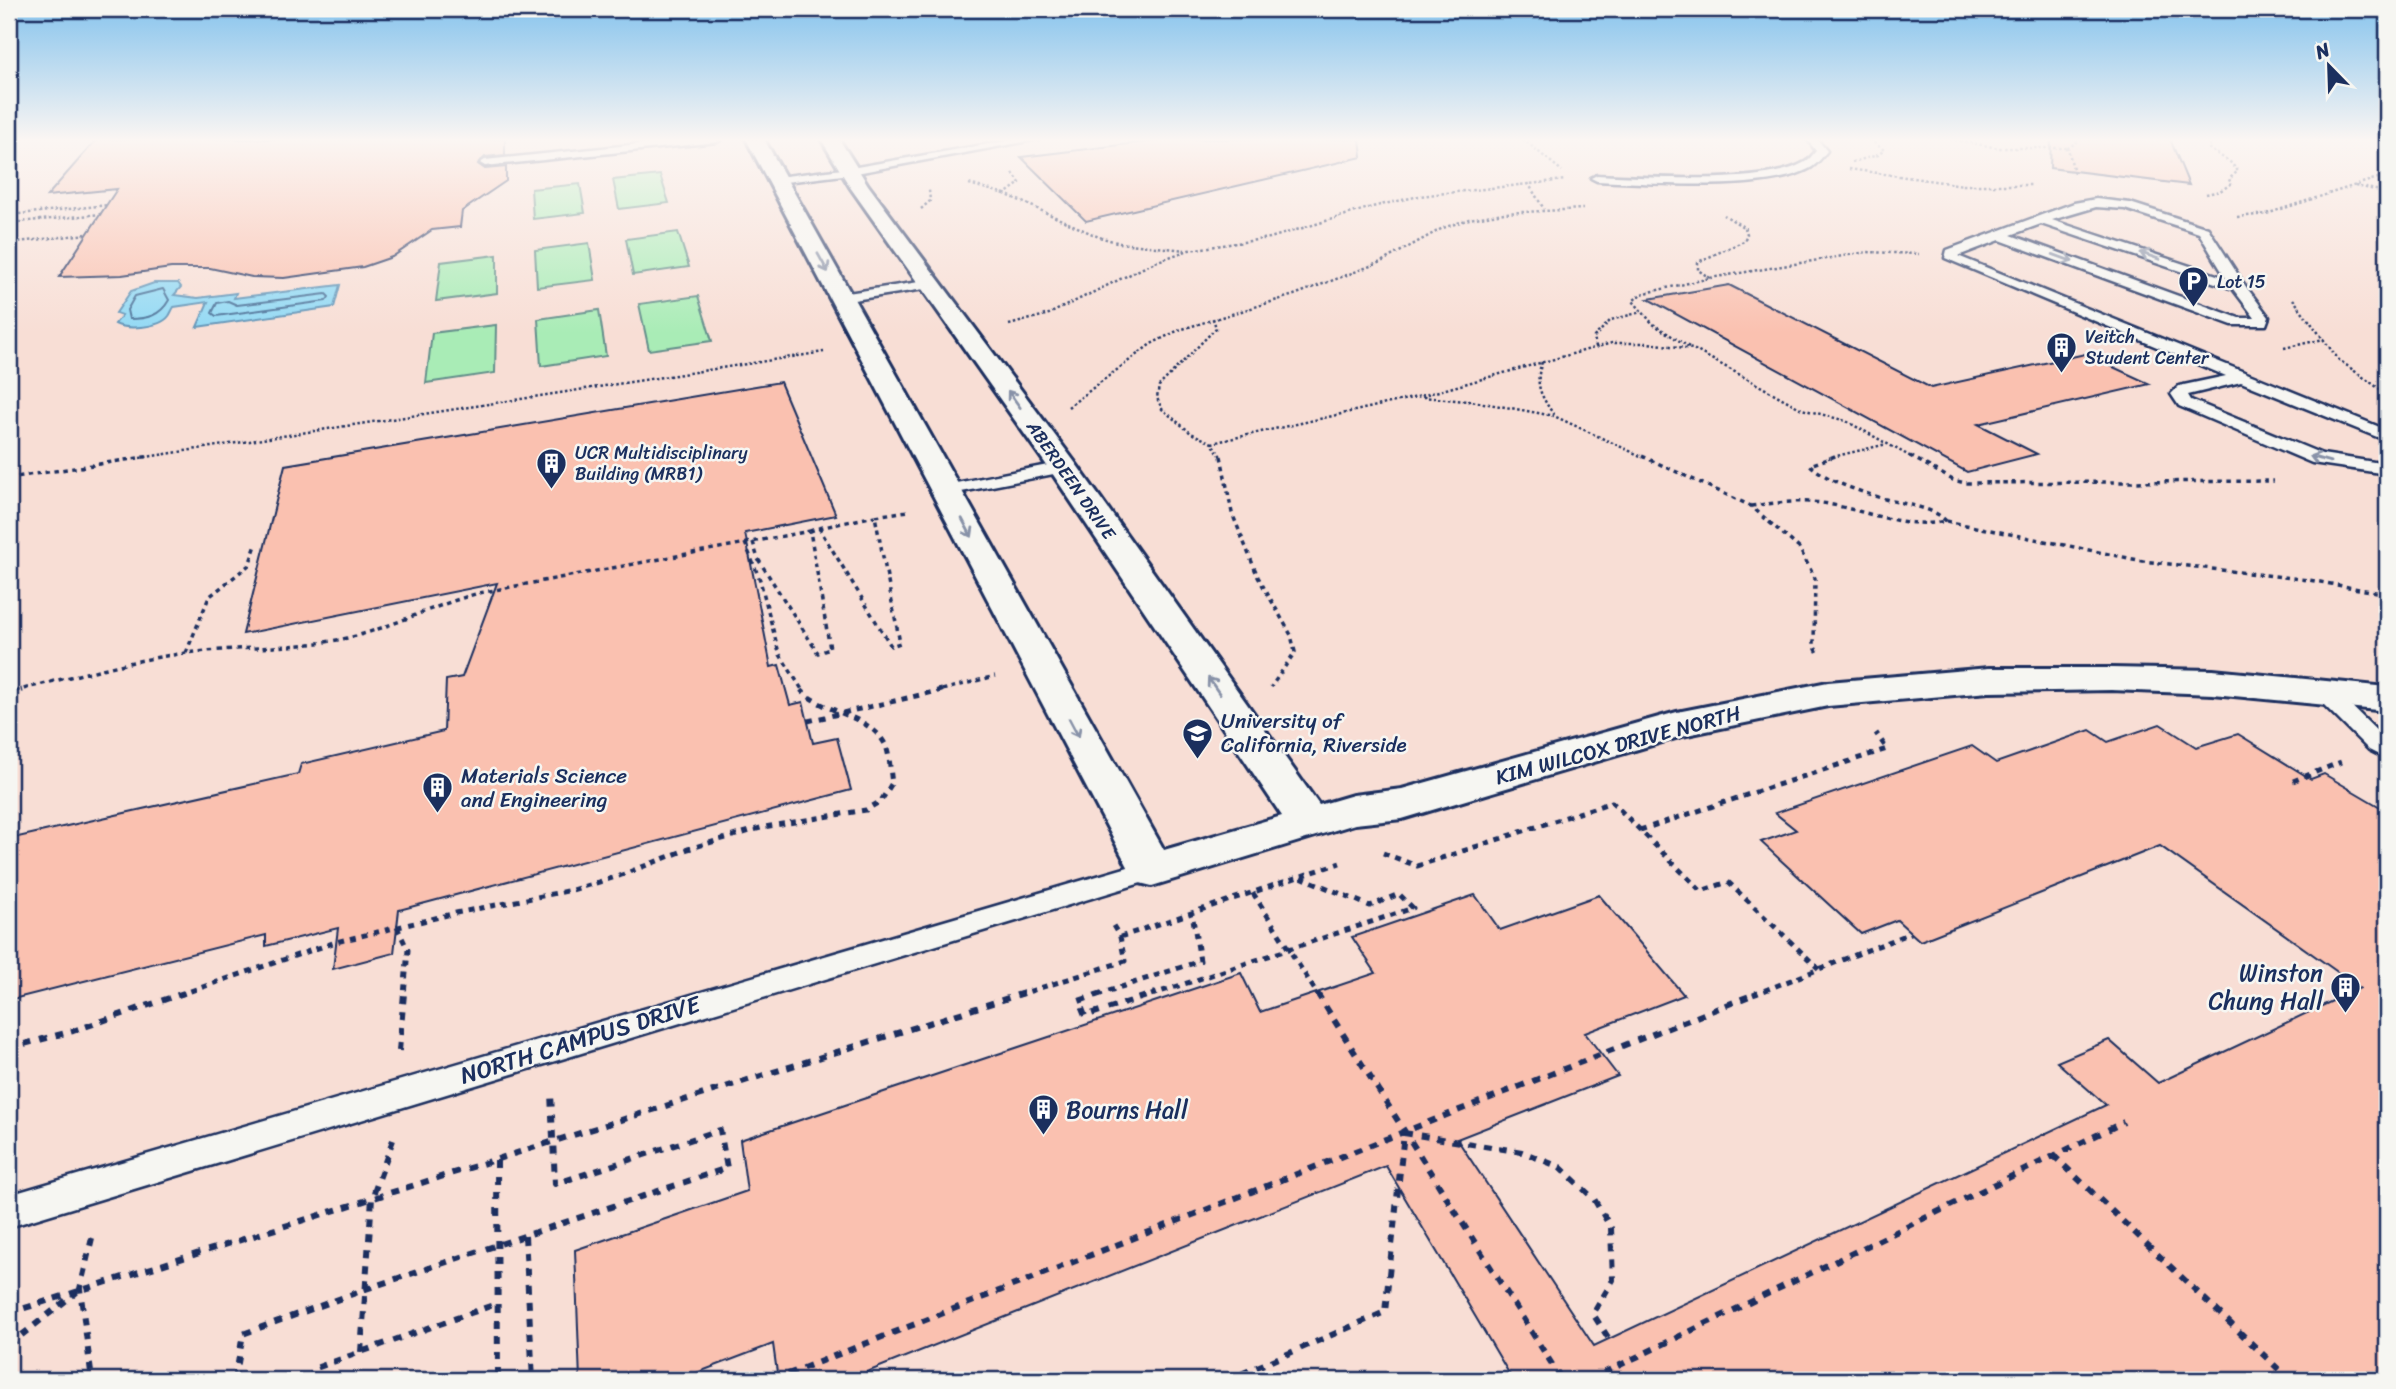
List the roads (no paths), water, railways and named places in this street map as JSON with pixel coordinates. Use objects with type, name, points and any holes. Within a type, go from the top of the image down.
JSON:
[{"type":"street","points":[[790,204],[1152,870]]},
{"type":"street","name":"ABERDEEN DRIVE","points":[[874,204],[1063,467],[1309,823]]},
{"type":"street","name":"KIM WILCOX DRIVE NORTH","points":[[1152,870],[1353,810],[1402,804],[1676,725],[1828,694],[1989,680],[2111,678],[2213,682],[2387,699]]},
{"type":"lane","points":[[1999,235],[2237,322],[2261,322],[2262,317],[2238,286],[2204,231],[2156,214],[2111,204],[2078,206],[1999,235],[1952,253],[1951,258],[2387,436]]},
{"type":"lane","points":[[2078,206],[2115,218]]},
{"type":"lane","points":[[2041,220],[2238,286]]},
{"type":"lane","points":[[2190,241],[2215,249]]},
{"type":"lane","points":[[841,298],[932,284]]},
{"type":"lane","points":[[2243,377],[2186,389],[2179,394],[2180,398],[2185,403],[2318,459],[2387,469]]},
{"type":"lane","points":[[946,490],[1063,467]]},
{"type":"lane","points":[[2325,693],[2377,745],[2387,751]]},
{"type":"lane","name":"NORTH CAMPUS DRIVE","points":[[9,1212],[1152,870]]},
{"type":"water","points":[[154,283],[178,283],[181,287],[174,295],[198,298],[236,293],[234,298],[340,285],[334,307],[197,327],[208,302],[174,307],[165,320],[151,325],[135,327],[115,324],[122,315],[116,313],[131,291]]},
{"type":"place","name":"Lot 15","points":[[2194,309]]},
{"type":"place","name":"Veitch Student Center","points":[[2062,374]]},
{"type":"place","name":"UCR Multidisciplinary Building (MRB1)","points":[[552,490]]},
{"type":"place","name":"University of California, Riverside","points":[[1198,760]]},
{"type":"place","name":"Materials Science and Engineering","points":[[438,815]]},
{"type":"place","name":"Winston Chung Hall","points":[[2346,1014]]},
{"type":"place","name":"Bourns Hall","points":[[1043,1137]]}]
